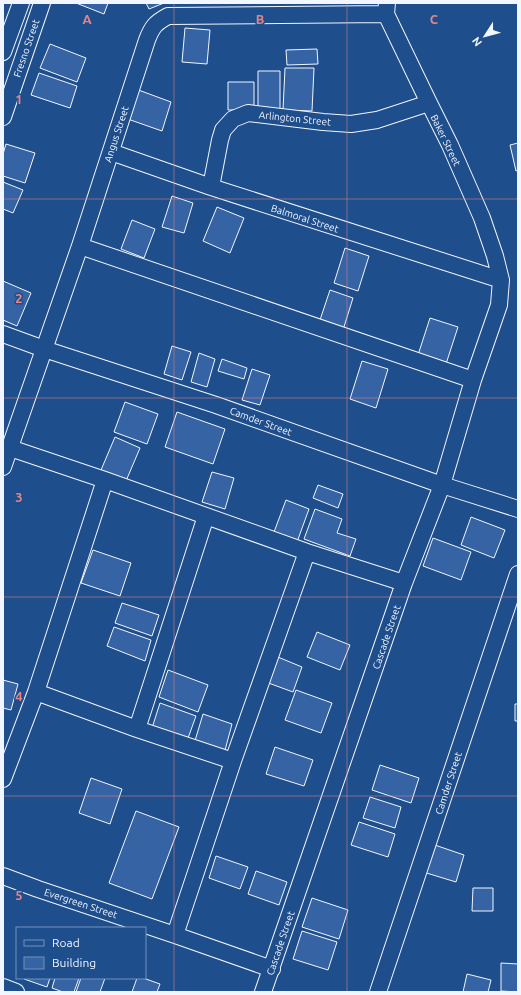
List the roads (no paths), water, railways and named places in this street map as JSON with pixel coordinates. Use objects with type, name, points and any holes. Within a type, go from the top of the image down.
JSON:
[{"type":"street","name":"Fresno Street","points":[[3,52],[21,3]]},
{"type":"street","name":"Fresno Street","points":[[3,117],[42,3]]},
{"type":"street","name":"Baker Street","points":[[387,9],[428,103],[450,145],[482,218],[495,256],[501,280]]},
{"type":"street","name":"Angus Street","points":[[3,467],[80,246],[147,40],[152,29],[159,21],[168,16],[387,9]]},
{"type":"street","name":"Arlington Street","points":[[211,187],[223,130],[233,119],[248,114],[351,124],[377,120],[428,103]]},
{"type":"street","name":"Balmoral Street","points":[[111,152],[211,187],[501,280]]},
{"type":"street","points":[[80,246],[473,380]]},
{"type":"street","name":"Cascade Street","points":[[263,992],[404,583],[442,485],[473,380],[499,305],[501,280]]},
{"type":"street","name":"Camder Street","points":[[3,334],[44,349],[216,405],[442,485],[518,509]]},
{"type":"street","points":[[10,448],[307,552],[404,583]]},
{"type":"street","points":[[3,779],[36,692],[104,480]]},
{"type":"street","points":[[137,729],[206,516]]},
{"type":"street","points":[[175,934],[233,761],[307,552]]},
{"type":"street","name":"Camder Street","points":[[378,992],[518,574]]},
{"type":"street","points":[[36,692],[137,729],[233,761]]},
{"type":"street","name":"Evergreen Street","points":[[3,876],[175,934],[272,969]]},
{"type":"street","points":[[3,988],[16,992]]}]
